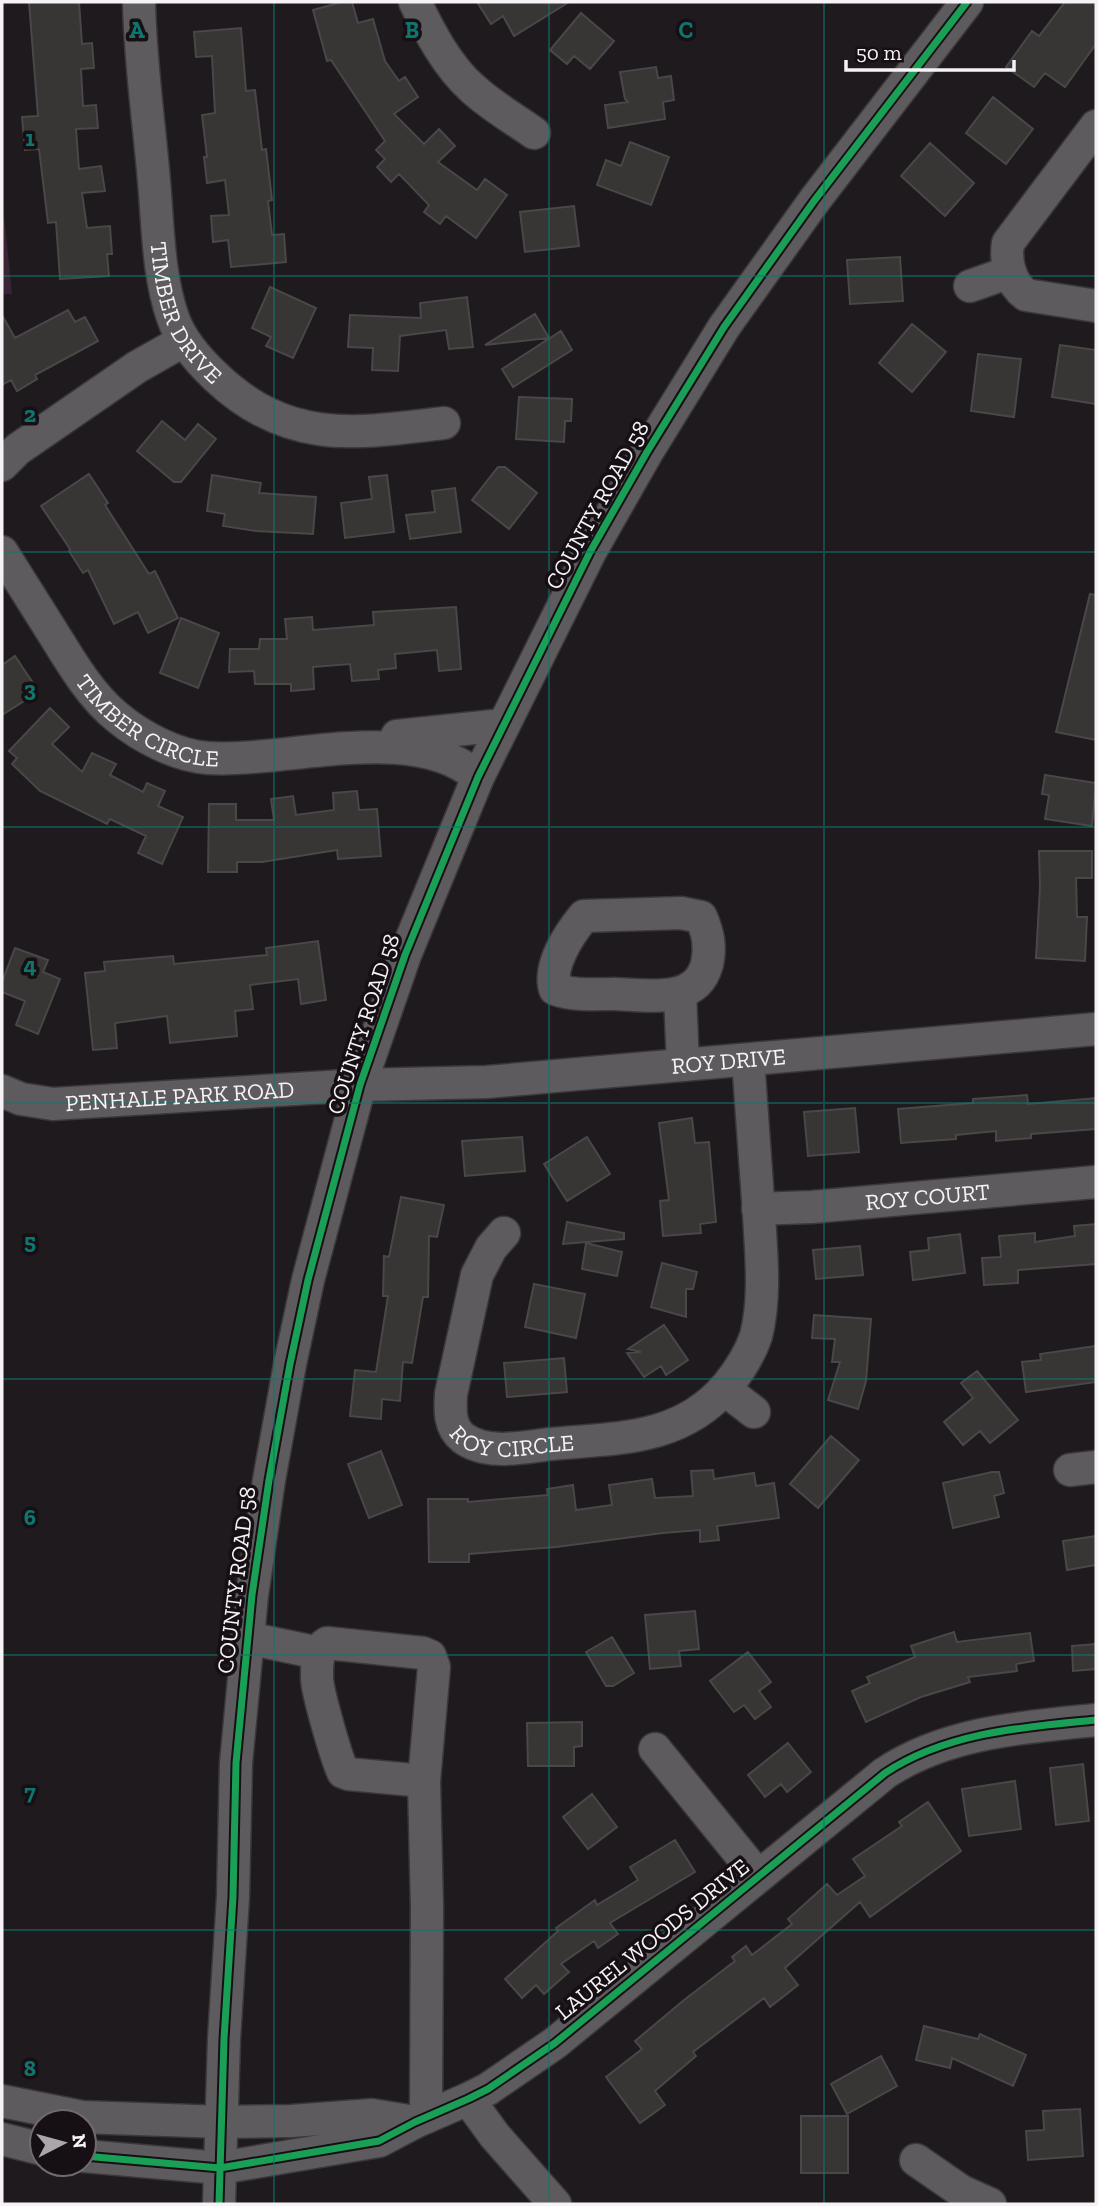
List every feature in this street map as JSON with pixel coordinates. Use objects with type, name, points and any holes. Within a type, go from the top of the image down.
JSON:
[{"type":"street","name":"TIMBER DRIVE","points":[[139,2],[162,262],[173,318],[183,341],[229,390],[265,414],[284,422],[300,427],[349,433],[444,423]]},
{"type":"street","points":[[415,2],[435,40],[461,76],[472,88],[534,133]]},
{"type":"street","name":"COUNTY ROAD 58","points":[[219,2204],[224,2039],[233,1896],[236,1763],[247,1637],[269,1480],[290,1364],[308,1280],[360,1085],[405,955],[478,777],[590,552],[647,452],[724,327],[814,201],[967,2]]},
{"type":"street","points":[[1096,126],[1008,243],[1007,262],[1020,290],[1026,295],[1096,306]]},
{"type":"street","points":[[970,286],[1010,272]]},
{"type":"street","points":[[2,465],[18,449],[137,367],[183,341]]},
{"type":"street","name":"TIMBER CIRCLE","points":[[2,552],[91,690],[115,716],[174,750],[206,758],[366,746],[447,757],[466,766],[478,777]]},
{"type":"street","name":"TIMBER CIRCLE","points":[[366,746],[397,736],[503,724]]},
{"type":"street","points":[[681,913],[701,917],[708,934],[709,955],[703,978],[692,988],[680,993],[643,995],[561,992],[555,989],[553,981],[557,963],[583,916],[681,913]]},
{"type":"street","points":[[680,993],[684,1065]]},
{"type":"street","name":"ROY DRIVE","points":[[360,1085],[487,1082],[1096,1029]]},
{"type":"street","name":"ROY CIRCLE","points":[[504,1233],[491,1248],[477,1275],[451,1394],[453,1424],[465,1439],[481,1447],[506,1449],[635,1436],[666,1429],[689,1419],[724,1389],[748,1354],[756,1335],[761,1299],[748,1060]]},
{"type":"street","name":"PENHALE PARK ROAD","points":[[2,1091],[21,1099],[53,1104],[360,1085]]},
{"type":"street","name":"ROY COURT","points":[[758,1209],[812,1207],[1096,1182]]},
{"type":"street","points":[[724,1389],[754,1412]]},
{"type":"street","points":[[247,1637],[319,1653]]},
{"type":"street","points":[[2,2101],[82,2117],[222,2122],[291,2121],[372,2115],[421,2120],[427,1907],[424,1781],[434,1667],[430,1656],[424,1653],[327,1643],[322,1646],[317,1681],[343,1772],[424,1781]]},
{"type":"street","name":"LAUREL WOODS DRIVE","points":[[98,2157],[220,2168],[379,2141],[488,2089],[555,2043],[902,1761],[928,1750],[992,1732],[1096,1720]]},
{"type":"street","points":[[655,1749],[758,1876]]},
{"type":"street","points":[[468,2099],[495,2136],[555,2204]]},
{"type":"street","points":[[2,2139],[28,2146]]},
{"type":"street","points":[[916,2160],[961,2191],[990,2204]]},
{"type":"shaded area","points":[[2,195],[12,294],[2,294]]},
{"type":"building","points":[[29,2],[79,2],[82,44],[92,43],[94,68],[81,69],[83,106],[96,105],[98,128],[76,129],[79,169],[101,166],[105,191],[82,193],[87,228],[110,226],[112,254],[107,254],[109,276],[60,279],[56,222],[48,223],[39,149],[25,150],[22,117],[38,116]]},
{"type":"building","points":[[352,2],[358,23],[373,19],[385,61],[399,81],[405,77],[418,97],[394,114],[424,144],[439,129],[455,146],[438,162],[477,190],[485,179],[507,195],[476,238],[446,216],[440,224],[424,212],[429,205],[399,174],[391,182],[377,167],[385,159],[376,150],[385,141],[331,60],[327,61],[313,10]]},
{"type":"building","points":[[477,2],[569,2],[514,36],[503,16],[491,24]]},
{"type":"building","points":[[1065,2],[1096,2],[1096,44],[1065,87],[1045,73],[1034,87],[1006,67],[1032,31],[1039,36]]},
{"type":"building","points":[[581,13],[614,41],[590,69],[574,56],[567,64],[550,50]]},
{"type":"building","points":[[241,28],[246,91],[255,90],[262,150],[266,149],[272,200],[268,201],[272,235],[284,234],[286,262],[231,267],[228,240],[213,242],[211,216],[229,215],[225,180],[207,183],[204,157],[207,157],[202,115],[215,113],[212,56],[196,57],[194,32]]},
{"type":"building","points":[[656,67],[658,78],[671,76],[674,100],[663,102],[665,119],[608,128],[605,105],[628,102],[625,99],[620,72]]},
{"type":"building","points":[[993,97],[1033,129],[1006,164],[966,133]]},
{"type":"building","points":[[630,142],[669,157],[651,205],[597,185],[606,160],[621,166]]},
{"type":"building","points":[[930,143],[974,183],[945,216],[901,176]]},
{"type":"building","points":[[574,206],[579,246],[525,252],[520,212]]},
{"type":"building","points":[[900,257],[903,301],[850,304],[847,260]]},
{"type":"building","points":[[270,287],[316,308],[293,358],[266,346],[271,337],[252,328]]},
{"type":"building","points":[[467,297],[473,347],[449,349],[446,330],[400,336],[398,371],[372,370],[373,348],[348,347],[350,315],[421,318],[420,303]]},
{"type":"building","points":[[68,310],[75,322],[85,317],[98,341],[35,375],[37,379],[17,391],[11,380],[2,385],[2,315],[15,338]]},
{"type":"building","points":[[535,314],[549,338],[485,345]]},
{"type":"building","points":[[912,324],[946,352],[912,392],[879,363]]},
{"type":"building","points":[[561,331],[572,350],[513,387],[502,369]]},
{"type":"building","points":[[1060,345],[1096,350],[1096,404],[1052,397]]},
{"type":"building","points":[[978,354],[1021,359],[1014,417],[971,411]]},
{"type":"building","points":[[519,397],[572,399],[571,421],[565,421],[564,442],[516,439]]},
{"type":"building","points":[[162,421],[185,440],[198,424],[216,439],[181,482],[174,482],[137,451]]},
{"type":"building","points":[[498,467],[505,467],[537,493],[509,529],[472,500]]},
{"type":"building","points":[[89,474],[108,503],[105,505],[149,574],[155,571],[178,618],[148,633],[138,612],[114,624],[88,570],[83,573],[41,506]]},
{"type":"building","points":[[212,475],[261,483],[259,493],[316,497],[313,534],[223,526],[225,514],[207,511]]},
{"type":"building","points":[[387,475],[394,532],[345,538],[341,503],[372,499],[369,477]]},
{"type":"building","points":[[455,488],[461,532],[410,539],[406,515],[435,512],[432,491]]},
{"type":"building","points":[[1090,594],[1096,595],[1096,740],[1056,732]]},
{"type":"building","points":[[456,607],[461,669],[439,671],[437,650],[395,654],[396,668],[378,670],[379,679],[352,681],[350,664],[313,667],[314,689],[291,691],[291,684],[255,684],[254,671],[229,672],[230,649],[259,649],[260,639],[287,639],[285,619],[312,617],[313,630],[374,625],[373,612]]},
{"type":"building","points":[[181,618],[219,633],[198,688],[160,673]]},
{"type":"building","points":[[15,656],[33,683],[27,687],[35,694],[2,715],[2,665]]},
{"type":"building","points":[[50,708],[69,727],[52,744],[82,772],[92,753],[116,764],[110,775],[143,792],[147,783],[165,791],[158,806],[183,817],[162,864],[138,853],[146,836],[110,819],[107,824],[40,791],[12,764],[17,758],[9,751]]},
{"type":"building","points":[[1045,775],[1096,783],[1092,826],[1045,819],[1049,795],[1042,794]]},
{"type":"building","points":[[357,791],[359,810],[377,809],[381,856],[338,859],[337,850],[262,862],[237,862],[237,872],[208,872],[209,804],[236,804],[236,820],[274,820],[271,799],[293,796],[296,815],[334,810],[333,793]]},
{"type":"building","points":[[1039,851],[1092,851],[1092,878],[1076,878],[1077,917],[1087,917],[1085,961],[1036,958]]},
{"type":"building","points":[[318,941],[326,1000],[301,1004],[298,979],[250,985],[253,1009],[235,1011],[237,1036],[170,1043],[167,1016],[115,1023],[117,1048],[93,1050],[85,973],[105,971],[104,962],[173,956],[174,964],[267,955],[266,948]]},
{"type":"building","points":[[15,948],[48,960],[43,972],[60,979],[38,1034],[16,1025],[25,1001],[2,992],[2,982]]},
{"type":"building","points":[[1027,1095],[1028,1104],[1096,1098],[1096,1129],[1031,1134],[1031,1138],[996,1141],[996,1131],[956,1135],[956,1139],[901,1143],[898,1109],[973,1103],[973,1099]]},
{"type":"building","points":[[855,1108],[859,1152],[808,1156],[804,1112]]},
{"type":"building","points":[[692,1118],[695,1143],[709,1142],[716,1222],[700,1224],[701,1233],[663,1236],[660,1201],[669,1200],[659,1123]]},
{"type":"building","points":[[522,1137],[525,1171],[465,1176],[462,1141]]},
{"type":"building","points":[[587,1137],[610,1174],[567,1201],[544,1164]]},
{"type":"building","points":[[401,1197],[444,1205],[437,1237],[429,1236],[428,1297],[423,1297],[412,1363],[403,1362],[400,1401],[382,1399],[381,1419],[350,1416],[355,1370],[376,1372],[388,1296],[383,1296],[384,1256],[389,1257]]},
{"type":"building","points":[[567,1222],[624,1233],[624,1239],[563,1244]]},
{"type":"building","points":[[1096,1224],[1096,1264],[1018,1270],[1018,1283],[984,1285],[982,1258],[1001,1257],[999,1236],[1035,1233],[1035,1242],[1075,1236],[1074,1226]]},
{"type":"building","points":[[960,1234],[965,1273],[913,1280],[910,1252],[929,1250],[928,1238]]},
{"type":"building","points":[[586,1243],[622,1252],[617,1276],[582,1269]]},
{"type":"building","points":[[860,1246],[863,1275],[816,1279],[813,1250]]},
{"type":"building","points":[[662,1263],[697,1272],[693,1289],[686,1289],[686,1317],[651,1307]]},
{"type":"building","points":[[534,1284],[585,1294],[576,1338],[525,1327]]},
{"type":"building","points":[[814,1315],[871,1319],[866,1381],[858,1409],[828,1400],[840,1362],[832,1362],[835,1339],[812,1338]]},
{"type":"building","points":[[664,1325],[688,1360],[666,1375],[661,1366],[644,1377],[627,1353],[641,1352],[628,1349]]},
{"type":"building","points":[[1096,1346],[1096,1382],[1026,1392],[1022,1362],[1041,1360],[1040,1354]]},
{"type":"building","points":[[564,1358],[567,1392],[507,1397],[504,1363]]},
{"type":"building","points":[[977,1371],[1018,1420],[990,1443],[980,1431],[963,1445],[944,1422],[973,1398],[961,1383]]},
{"type":"building","points":[[831,1436],[859,1460],[818,1508],[790,1484]]},
{"type":"building","points":[[381,1451],[402,1505],[369,1518],[348,1464]]},
{"type":"building","points":[[713,1470],[714,1479],[754,1473],[756,1486],[774,1483],[779,1518],[717,1526],[719,1540],[700,1542],[700,1530],[469,1554],[469,1562],[429,1562],[428,1499],[468,1499],[468,1502],[548,1495],[547,1489],[573,1485],[576,1510],[612,1505],[609,1485],[652,1479],[655,1498],[693,1496],[691,1471]]},
{"type":"building","points":[[999,1472],[1004,1493],[994,1496],[999,1517],[953,1528],[943,1483]]},
{"type":"building","points":[[1096,1536],[1096,1565],[1067,1570],[1063,1541]]},
{"type":"building","points":[[695,1611],[699,1649],[679,1651],[681,1666],[650,1669],[645,1615]]},
{"type":"building","points":[[954,1632],[957,1642],[1030,1633],[1034,1661],[1016,1664],[1017,1671],[968,1677],[970,1682],[921,1697],[866,1722],[852,1691],[870,1683],[867,1677],[915,1657],[911,1646]]},
{"type":"building","points":[[612,1637],[634,1673],[613,1686],[606,1686],[586,1652]]},
{"type":"building","points":[[1096,1644],[1096,1669],[1073,1671],[1072,1646]]},
{"type":"building","points":[[748,1652],[771,1682],[759,1691],[771,1707],[755,1719],[744,1705],[734,1712],[710,1681]]},
{"type":"building","points":[[582,1722],[582,1746],[574,1747],[574,1766],[528,1766],[527,1723]]},
{"type":"building","points":[[788,1743],[811,1772],[787,1792],[781,1784],[765,1797],[748,1775]]},
{"type":"building","points":[[1083,1764],[1089,1821],[1056,1825],[1050,1768]]},
{"type":"building","points":[[1015,1781],[1021,1829],[969,1836],[962,1789]]},
{"type":"building","points":[[592,1794],[617,1827],[588,1849],[563,1817]]},
{"type":"building","points":[[928,1802],[961,1851],[870,1917],[860,1902],[785,1968],[798,1985],[770,2007],[764,1998],[693,2052],[696,2056],[655,2091],[665,2105],[640,2123],[606,2077],[642,2049],[635,2041],[735,1961],[732,1957],[746,1946],[752,1955],[792,1924],[788,1919],[827,1884],[837,1895],[865,1876],[853,1859],[902,1826],[899,1822]]},
{"type":"building","points":[[675,1840],[695,1872],[610,1923],[618,1934],[598,1948],[594,1941],[561,1964],[569,1972],[544,1994],[536,1985],[522,1998],[505,1979],[558,1931],[556,1928],[595,1900],[597,1905],[638,1880],[630,1867]]},
{"type":"building","points":[[924,2026],[978,2039],[980,2034],[1026,2055],[1013,2086],[952,2058],[950,2068],[916,2060]]},
{"type":"building","points":[[881,2056],[897,2086],[847,2114],[831,2084]]},
{"type":"building","points":[[1080,2109],[1083,2156],[1028,2160],[1026,2131],[1044,2130],[1043,2111]]},
{"type":"building","points":[[801,2116],[848,2116],[848,2173],[801,2173]]},
{"type":"cycle path","points":[[219,2204],[224,2039],[233,1897],[236,1763],[252,1595],[290,1364],[308,1280],[360,1085],[405,955],[478,777],[590,552],[647,452],[724,327],[814,201],[967,2]]},
{"type":"cycle path","points":[[98,2157],[220,2168],[379,2141],[488,2089],[555,2043],[885,1773],[909,1759],[960,1740],[1041,1725],[1096,1720]]}]
